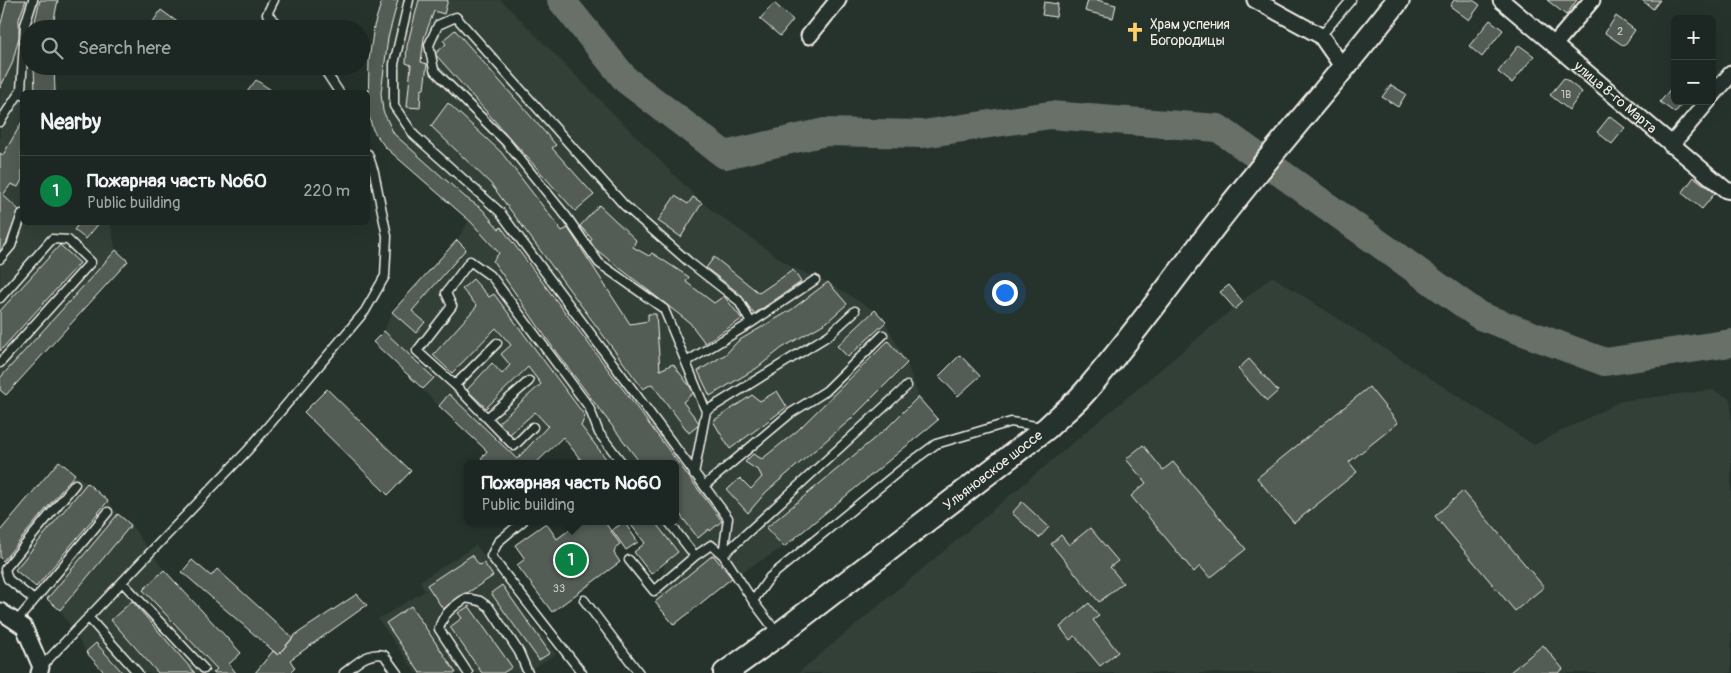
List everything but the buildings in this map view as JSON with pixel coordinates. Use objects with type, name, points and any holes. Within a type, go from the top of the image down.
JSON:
[{"type":"main road","name":"Ульяновское шоссе","points":[[725,673],[778,635],[1047,428],[1084,393],[1152,310],[1217,223],[1398,0]]},
{"type":"street","points":[[809,36],[838,0]]},
{"type":"street","points":[[1255,0],[1321,36],[1344,68]]},
{"type":"street","name":"улица 8-го Марта","points":[[1501,0],[1671,145],[1726,190],[1731,191]]},
{"type":"street","points":[[1554,44],[1592,0]]},
{"type":"street","points":[[1716,91],[1731,74]]},
{"type":"street","points":[[1671,145],[1705,105]]},
{"type":"street","points":[[0,611],[24,627],[40,670]]},
{"type":"lane","points":[[27,20],[33,0]]},
{"type":"lane","points":[[274,0],[267,14],[274,20]]},
{"type":"lane","points":[[408,0],[394,64],[394,106],[414,136],[500,212],[728,518],[723,555]]},
{"type":"lane","points":[[1321,36],[1351,0]]},
{"type":"lane","points":[[694,474],[706,411],[664,309],[599,263],[566,216],[506,142],[434,70],[429,45],[438,25],[456,17],[624,205],[689,262],[739,301],[751,323]]},
{"type":"lane","points":[[22,90],[23,75]]},
{"type":"lane","points":[[328,75],[338,90]]},
{"type":"lane","points":[[0,122],[20,95]]},
{"type":"lane","points":[[40,670],[248,450],[365,310],[385,276],[387,236],[370,160]]},
{"type":"lane","points":[[0,259],[11,246],[20,220]]},
{"type":"lane","points":[[0,298],[52,238],[68,240],[91,262],[0,363]]},
{"type":"lane","points":[[534,427],[514,446],[455,385],[417,351],[452,306],[446,293],[470,261],[492,277],[589,407],[599,433],[620,460]]},
{"type":"lane","points":[[686,362],[751,323],[815,280]]},
{"type":"lane","points":[[706,411],[829,335],[855,311]]},
{"type":"lane","points":[[704,486],[791,413],[826,391],[883,335]]},
{"type":"lane","points":[[455,385],[497,343]]},
{"type":"lane","points":[[487,418],[529,381]]},
{"type":"lane","points":[[723,555],[907,386]]},
{"type":"lane","points":[[753,602],[770,577],[903,468],[936,444],[1011,422],[1047,428]]},
{"type":"lane","points":[[34,600],[8,579],[5,570],[75,484]]},
{"type":"lane","points":[[16,622],[108,512]]},
{"type":"lane","points":[[518,525],[498,542],[491,556],[582,673]]},
{"type":"lane","points":[[671,525],[695,556]]},
{"type":"lane","points":[[628,560],[654,592],[695,556],[711,545],[723,555],[753,602],[778,635]]},
{"type":"lane","points":[[122,582],[204,669]]},
{"type":"lane","points":[[468,673],[439,628],[442,618],[452,607],[466,598],[480,601],[489,607],[519,652],[528,673]]},
{"type":"lane","points":[[584,600],[639,673]]},
{"type":"lane","points":[[88,618],[138,673]]},
{"type":"lane","points":[[344,673],[370,655],[377,653],[384,655],[397,673]]},
{"type":"shaded area","points":[[13,0],[50,0],[46,20],[20,20],[20,75],[47,75],[48,90],[20,90],[20,225],[110,225],[116,250],[0,382],[0,54]]},
{"type":"shaded area","points":[[389,0],[501,0],[702,203],[793,268],[828,282],[875,311],[885,322],[907,363],[919,397],[784,547],[732,578],[656,602],[665,563],[658,542],[644,525],[679,525],[679,460],[592,460],[564,426],[526,460],[516,460],[439,406],[423,390],[384,331],[392,313],[422,291],[470,220],[385,133],[373,100]]},
{"type":"shaded area","points":[[1272,276],[1534,445],[1621,401],[1712,390],[1731,399],[1731,673],[798,673]]},
{"type":"shaded area","points":[[75,474],[87,483],[96,495],[108,501],[122,523],[131,525],[164,570],[228,671],[226,673],[107,673],[86,652],[60,610],[58,601],[47,599],[36,587],[31,576],[15,570],[3,561],[0,551]]},
{"type":"shaded area","points":[[476,545],[556,654],[525,673],[416,673],[378,619],[425,591],[420,581]]},
{"type":"waterway","points":[[561,0],[626,80],[725,155],[825,132],[923,134],[1050,115],[1218,128],[1480,316],[1605,362],[1731,343]]},
{"type":"place","name":"Храм успения Богородицы","points":[[1135,32]]},
{"type":"place","name":"Пожарная часть №60","points":[[571,560]]}]
